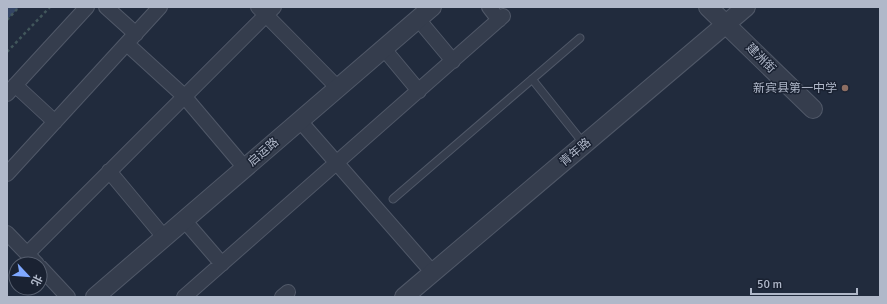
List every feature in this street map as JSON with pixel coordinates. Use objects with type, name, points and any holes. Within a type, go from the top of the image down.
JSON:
[{"type":"street","points":[[55,122],[11,90],[86,7]]},
{"type":"street","points":[[106,7],[131,39],[184,96],[245,168]]},
{"type":"street","points":[[7,174],[160,7]]},
{"type":"street","name":"启运路","points":[[95,297],[432,7]]},
{"type":"street","points":[[184,297],[337,164],[501,18],[489,7]]},
{"type":"street","name":"建洲街","points":[[708,7],[813,110]]},
{"type":"street","name":"青年路","points":[[404,297],[746,7]]},
{"type":"street","points":[[35,256],[110,171],[266,10],[338,88]]},
{"type":"street","points":[[418,19],[453,61]]},
{"type":"street","points":[[384,49],[419,91]]},
{"type":"street","points":[[300,121],[433,273]]},
{"type":"street","points":[[110,171],[164,237]]},
{"type":"street","points":[[184,220],[222,264]]},
{"type":"street","points":[[7,233],[29,256]]},
{"type":"street","points":[[48,276],[68,297]]},
{"type":"lane","points":[[393,200],[580,38]]},
{"type":"lane","points":[[532,79],[585,144]]},
{"type":"path","points":[[7,20],[19,7]]},
{"type":"path","points":[[7,52],[50,7]]},
{"type":"water","points":[[7,7],[19,7],[7,20]]},
{"type":"place","name":"新宾县第一中学","points":[[845,88]]}]
